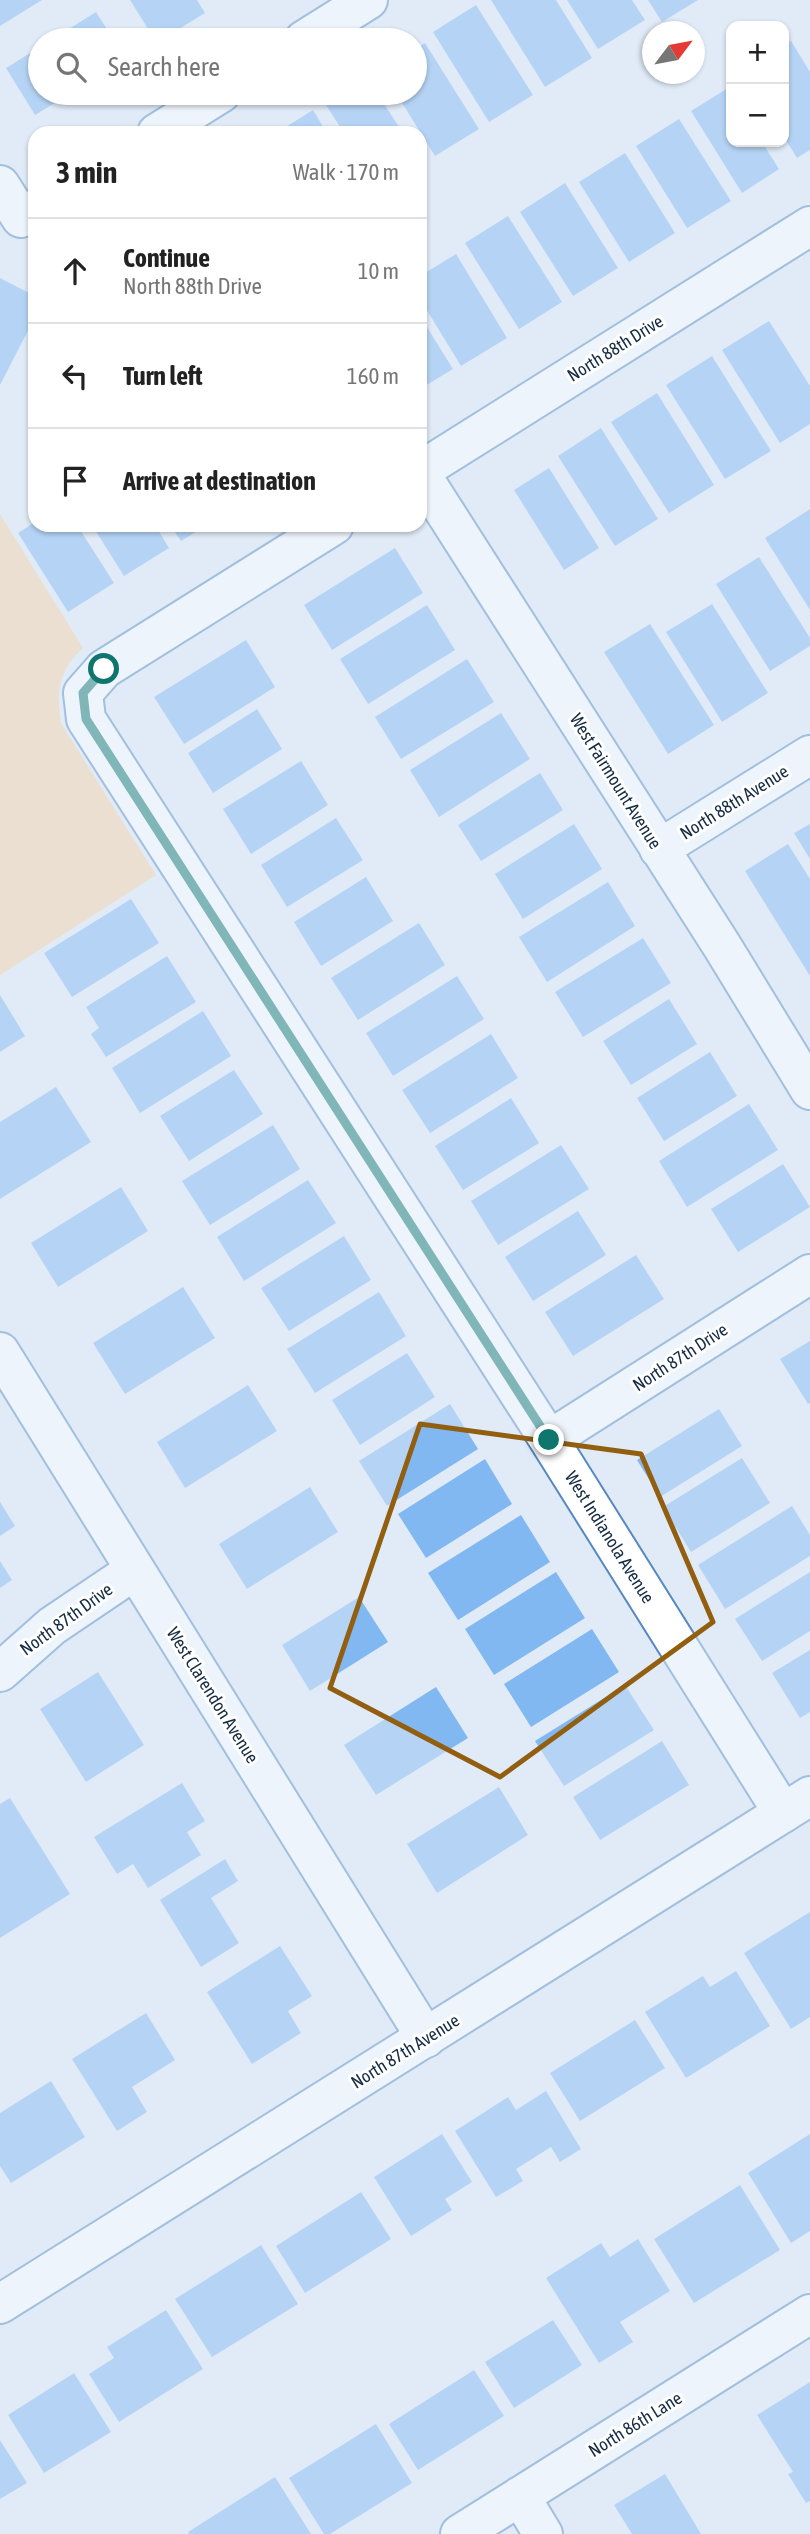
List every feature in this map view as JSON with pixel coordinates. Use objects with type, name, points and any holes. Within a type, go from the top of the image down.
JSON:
[{"type":"street","points":[[323,28],[368,0]]},
{"type":"street","points":[[168,126],[202,105]]},
{"type":"street","points":[[0,185],[28,214]]},
{"type":"street","name":"North 88th Drive","points":[[427,468],[810,226]]},
{"type":"street","name":"West Fairmount Avenue","points":[[427,483],[810,1090]]},
{"type":"street","name":"West Indianola Avenue","points":[[323,532],[104,669],[83,693],[86,719],[549,1440],[796,1805]]},
{"type":"street","name":"North 88th Avenue","points":[[659,849],[810,755]]},
{"type":"street","name":"North 87th Drive","points":[[549,1440],[810,1274]]},
{"type":"street","name":"West Clarendon Avenue","points":[[0,1352],[426,2038]]},
{"type":"street","name":"North 87th Drive","points":[[0,1672],[52,1626],[135,1570]]},
{"type":"street","name":"North 87th Avenue","points":[[0,2304],[796,1805]]},
{"type":"street","name":"North 86th Lane","points":[[460,2534],[810,2314]]},
{"type":"street","points":[[520,2497],[543,2534]]},
{"type":"highlighted area","points":[[420,1424],[641,1454],[713,1622],[500,1777],[330,1688]]},
{"type":"shaded area","points":[[0,514],[83,648],[69,664],[61,682],[61,723],[156,875],[0,975]]},
{"type":"building","points":[[0,0],[42,0],[0,26]]},
{"type":"building","points":[[130,0],[197,0],[205,13],[181,28],[148,28]]},
{"type":"building","points":[[491,0],[556,0],[592,58],[545,87]]},
{"type":"building","points":[[567,0],[632,0],[645,20],[598,49]]},
{"type":"building","points":[[648,0],[698,0],[664,21]]},
{"type":"building","points":[[476,5],[533,95],[489,122],[433,32]]},
{"type":"building","points":[[96,12],[106,28],[70,28]]},
{"type":"building","points":[[791,41],[810,72],[810,150],[797,158],[789,145]]},
{"type":"building","points":[[427,46],[479,129],[435,156],[427,143],[427,126],[416,126],[403,105],[427,105]]},
{"type":"building","points":[[28,54],[28,104],[6,68]]},
{"type":"building","points":[[726,89],[726,147],[765,147],[779,169],[742,193],[691,111]]},
{"type":"building","points":[[29,105],[51,105],[35,115]]},
{"type":"building","points":[[326,105],[385,105],[398,126],[340,126]]},
{"type":"building","points":[[313,110],[323,126],[287,126]]},
{"type":"building","points":[[679,119],[731,201],[687,228],[636,146]]},
{"type":"building","points":[[625,153],[675,233],[629,262],[579,182]]},
{"type":"building","points":[[565,183],[618,268],[573,296],[520,212]]},
{"type":"building","points":[[508,216],[562,302],[519,329],[465,243]]},
{"type":"building","points":[[456,254],[507,338],[461,366],[427,310],[427,272]]},
{"type":"building","points":[[0,278],[28,292],[28,331],[0,385]]},
{"type":"building","points":[[769,321],[810,386],[810,424],[780,443],[722,350]]},
{"type":"building","points":[[427,327],[453,369],[427,385]]},
{"type":"building","points":[[712,356],[771,451],[725,479],[666,385]]},
{"type":"building","points":[[657,393],[714,485],[669,513],[611,422]]},
{"type":"building","points":[[601,428],[658,519],[615,546],[558,456]]},
{"type":"building","points":[[549,468],[599,548],[564,570],[514,490]]},
{"type":"building","points":[[810,509],[810,610],[765,538]]},
{"type":"building","points":[[28,527],[28,532],[81,532],[114,583],[68,612],[18,533]]},
{"type":"building","points":[[96,532],[159,532],[169,548],[124,576]]},
{"type":"building","points":[[175,532],[196,532],[181,541]]},
{"type":"building","points":[[395,548],[423,593],[332,650],[304,605]]},
{"type":"building","points":[[759,557],[810,638],[810,646],[770,671],[716,584]]},
{"type":"building","points":[[712,604],[768,693],[722,722],[666,632]]},
{"type":"building","points":[[427,605],[455,650],[368,704],[340,659]]},
{"type":"building","points":[[650,624],[714,725],[668,754],[604,652]]},
{"type":"building","points":[[246,640],[275,687],[184,744],[154,697]]},
{"type":"building","points":[[467,659],[494,702],[401,759],[375,717]]},
{"type":"building","points":[[257,709],[282,749],[213,793],[188,753]]},
{"type":"building","points":[[501,713],[530,759],[439,817],[410,770]]},
{"type":"building","points":[[301,761],[328,805],[251,854],[223,809]]},
{"type":"building","points":[[540,773],[563,810],[481,861],[458,825]]},
{"type":"building","points":[[336,818],[363,860],[287,907],[261,865]]},
{"type":"building","points":[[574,824],[602,869],[523,919],[495,874]]},
{"type":"building","points":[[810,824],[810,859],[794,833]]},
{"type":"building","points":[[788,844],[810,879],[810,976],[745,871]]},
{"type":"building","points":[[366,877],[393,921],[321,966],[294,922]]},
{"type":"building","points":[[608,882],[635,926],[547,982],[519,937]]},
{"type":"building","points":[[131,899],[159,943],[72,997],[44,953]]},
{"type":"building","points":[[419,923],[445,965],[358,1020],[331,978]]},
{"type":"building","points":[[643,938],[671,983],[583,1037],[555,992]]},
{"type":"building","points":[[167,956],[196,1002],[106,1057],[91,1034],[99,1028],[86,1007]]},
{"type":"building","points":[[457,976],[484,1019],[393,1076],[366,1033]]},
{"type":"building","points":[[0,995],[25,1036],[0,1052]]},
{"type":"building","points":[[669,999],[697,1044],[631,1085],[603,1041]]},
{"type":"building","points":[[203,1011],[231,1056],[140,1113],[112,1068]]},
{"type":"building","points":[[491,1034],[518,1078],[430,1133],[402,1090]]},
{"type":"building","points":[[710,1052],[737,1096],[664,1141],[637,1098]]},
{"type":"building","points":[[234,1070],[263,1114],[189,1161],[160,1116]]},
{"type":"building","points":[[56,1087],[91,1142],[0,1199],[0,1122]]},
{"type":"building","points":[[511,1098],[539,1143],[463,1190],[435,1146]]},
{"type":"building","points":[[749,1104],[778,1150],[687,1207],[659,1161]]},
{"type":"building","points":[[273,1125],[300,1169],[210,1225],[182,1181]]},
{"type":"building","points":[[561,1145],[589,1189],[498,1245],[471,1201]]},
{"type":"building","points":[[783,1164],[810,1207],[738,1252],[711,1209]]},
{"type":"building","points":[[308,1180],[336,1223],[244,1281],[217,1237]]},
{"type":"building","points":[[121,1187],[148,1231],[58,1287],[31,1243]]},
{"type":"building","points":[[578,1211],[606,1255],[533,1301],[505,1257]]},
{"type":"building","points":[[344,1236],[371,1280],[289,1331],[261,1288]]},
{"type":"building","points":[[636,1255],[664,1299],[573,1356],[545,1312]]},
{"type":"building","points":[[183,1287],[215,1338],[125,1394],[93,1343]]},
{"type":"building","points":[[379,1292],[406,1336],[315,1393],[287,1349]]},
{"type":"building","points":[[810,1341],[810,1403],[808,1404],[780,1359]]},
{"type":"building","points":[[407,1353],[435,1397],[360,1445],[332,1400]]},
{"type":"building","points":[[248,1385],[277,1431],[185,1488],[157,1442]]},
{"type":"building","points":[[450,1404],[478,1449],[387,1506],[359,1461]]},
{"type":"building","points":[[719,1409],[742,1446],[660,1497],[637,1460]]},
{"type":"building","points":[[742,1458],[770,1503],[691,1552],[663,1507]]},
{"type":"building","points":[[485,1459],[512,1504],[426,1558],[398,1514]]},
{"type":"building","points":[[310,1487],[338,1532],[247,1589],[219,1544]]},
{"type":"building","points":[[0,1502],[15,1526],[0,1536]]},
{"type":"building","points":[[792,1506],[810,1535],[810,1556],[725,1609],[698,1565]]},
{"type":"building","points":[[521,1515],[550,1562],[458,1620],[428,1573]]},
{"type":"building","points":[[0,1561],[12,1580],[0,1588]]},
{"type":"building","points":[[556,1572],[585,1618],[494,1675],[465,1629]]},
{"type":"building","points":[[810,1572],[810,1631],[762,1661],[735,1619]]},
{"type":"building","points":[[359,1597],[388,1642],[310,1691],[282,1645]]},
{"type":"building","points":[[592,1629],[619,1672],[531,1727],[504,1684]]},
{"type":"building","points":[[810,1650],[810,1712],[800,1718],[772,1673]]},
{"type":"building","points":[[98,1672],[144,1745],[86,1782],[40,1709]]},
{"type":"building","points":[[625,1685],[654,1730],[564,1786],[535,1741]]},
{"type":"building","points":[[436,1687],[468,1738],[376,1795],[344,1745]]},
{"type":"building","points":[[662,1741],[689,1785],[600,1840],[573,1797]]},
{"type":"building","points":[[182,1783],[205,1821],[187,1832],[201,1855],[148,1888],[133,1864],[117,1874],[94,1837]]},
{"type":"building","points":[[499,1787],[528,1835],[437,1893],[407,1844]]},
{"type":"building","points":[[10,1798],[70,1894],[0,1938],[0,1804]]},
{"type":"building","points":[[225,1859],[238,1881],[211,1898],[239,1943],[201,1967],[160,1900]]},
{"type":"building","points":[[810,1912],[810,2017],[791,2029],[744,1953]]},
{"type":"building","points":[[280,1946],[312,1996],[288,2011],[301,2033],[252,2064],[207,1992]]},
{"type":"building","points":[[736,1971],[770,2026],[686,2078],[645,2012],[703,1976],[710,1987]]},
{"type":"building","points":[[146,2013],[175,2060],[132,2087],[147,2112],[117,2131],[72,2059]]},
{"type":"building","points":[[635,2020],[665,2068],[580,2121],[550,2073]]},
{"type":"building","points":[[51,2081],[85,2137],[11,2183],[0,2166],[0,2113]]},
{"type":"building","points":[[546,2091],[581,2149],[560,2162],[551,2147],[516,2169],[523,2181],[496,2197],[455,2131],[508,2097],[516,2110]]},
{"type":"building","points":[[442,2134],[472,2182],[445,2199],[452,2210],[411,2236],[374,2177]]},
{"type":"building","points":[[810,2134],[810,2231],[791,2243],[748,2173]]},
{"type":"building","points":[[740,2185],[780,2250],[694,2303],[654,2239]]},
{"type":"building","points":[[361,2192],[391,2239],[305,2293],[276,2246]]},
{"type":"building","points":[[638,2239],[670,2291],[620,2322],[633,2342],[599,2363],[546,2278],[601,2243],[610,2257]]},
{"type":"building","points":[[261,2245],[298,2304],[212,2357],[175,2299]]},
{"type":"building","points":[[166,2310],[203,2369],[119,2422],[89,2374],[114,2358],[107,2347]]},
{"type":"building","points":[[553,2320],[582,2365],[514,2408],[485,2362]]},
{"type":"building","points":[[474,2370],[504,2416],[418,2470],[389,2424]]},
{"type":"building","points":[[74,2373],[111,2432],[44,2473],[8,2415]]},
{"type":"building","points":[[810,2382],[810,2501],[806,2503],[788,2474],[793,2472],[757,2415]]},
{"type":"building","points":[[376,2424],[412,2483],[330,2534],[324,2534],[289,2478]]},
{"type":"building","points":[[0,2440],[27,2483],[0,2499]]},
{"type":"building","points":[[665,2474],[701,2534],[632,2534],[614,2505]]},
{"type":"building","points":[[275,2477],[311,2534],[189,2534],[188,2532]]},
{"type":"route","points":[[104,669],[83,693],[86,719],[549,1440]]}]
